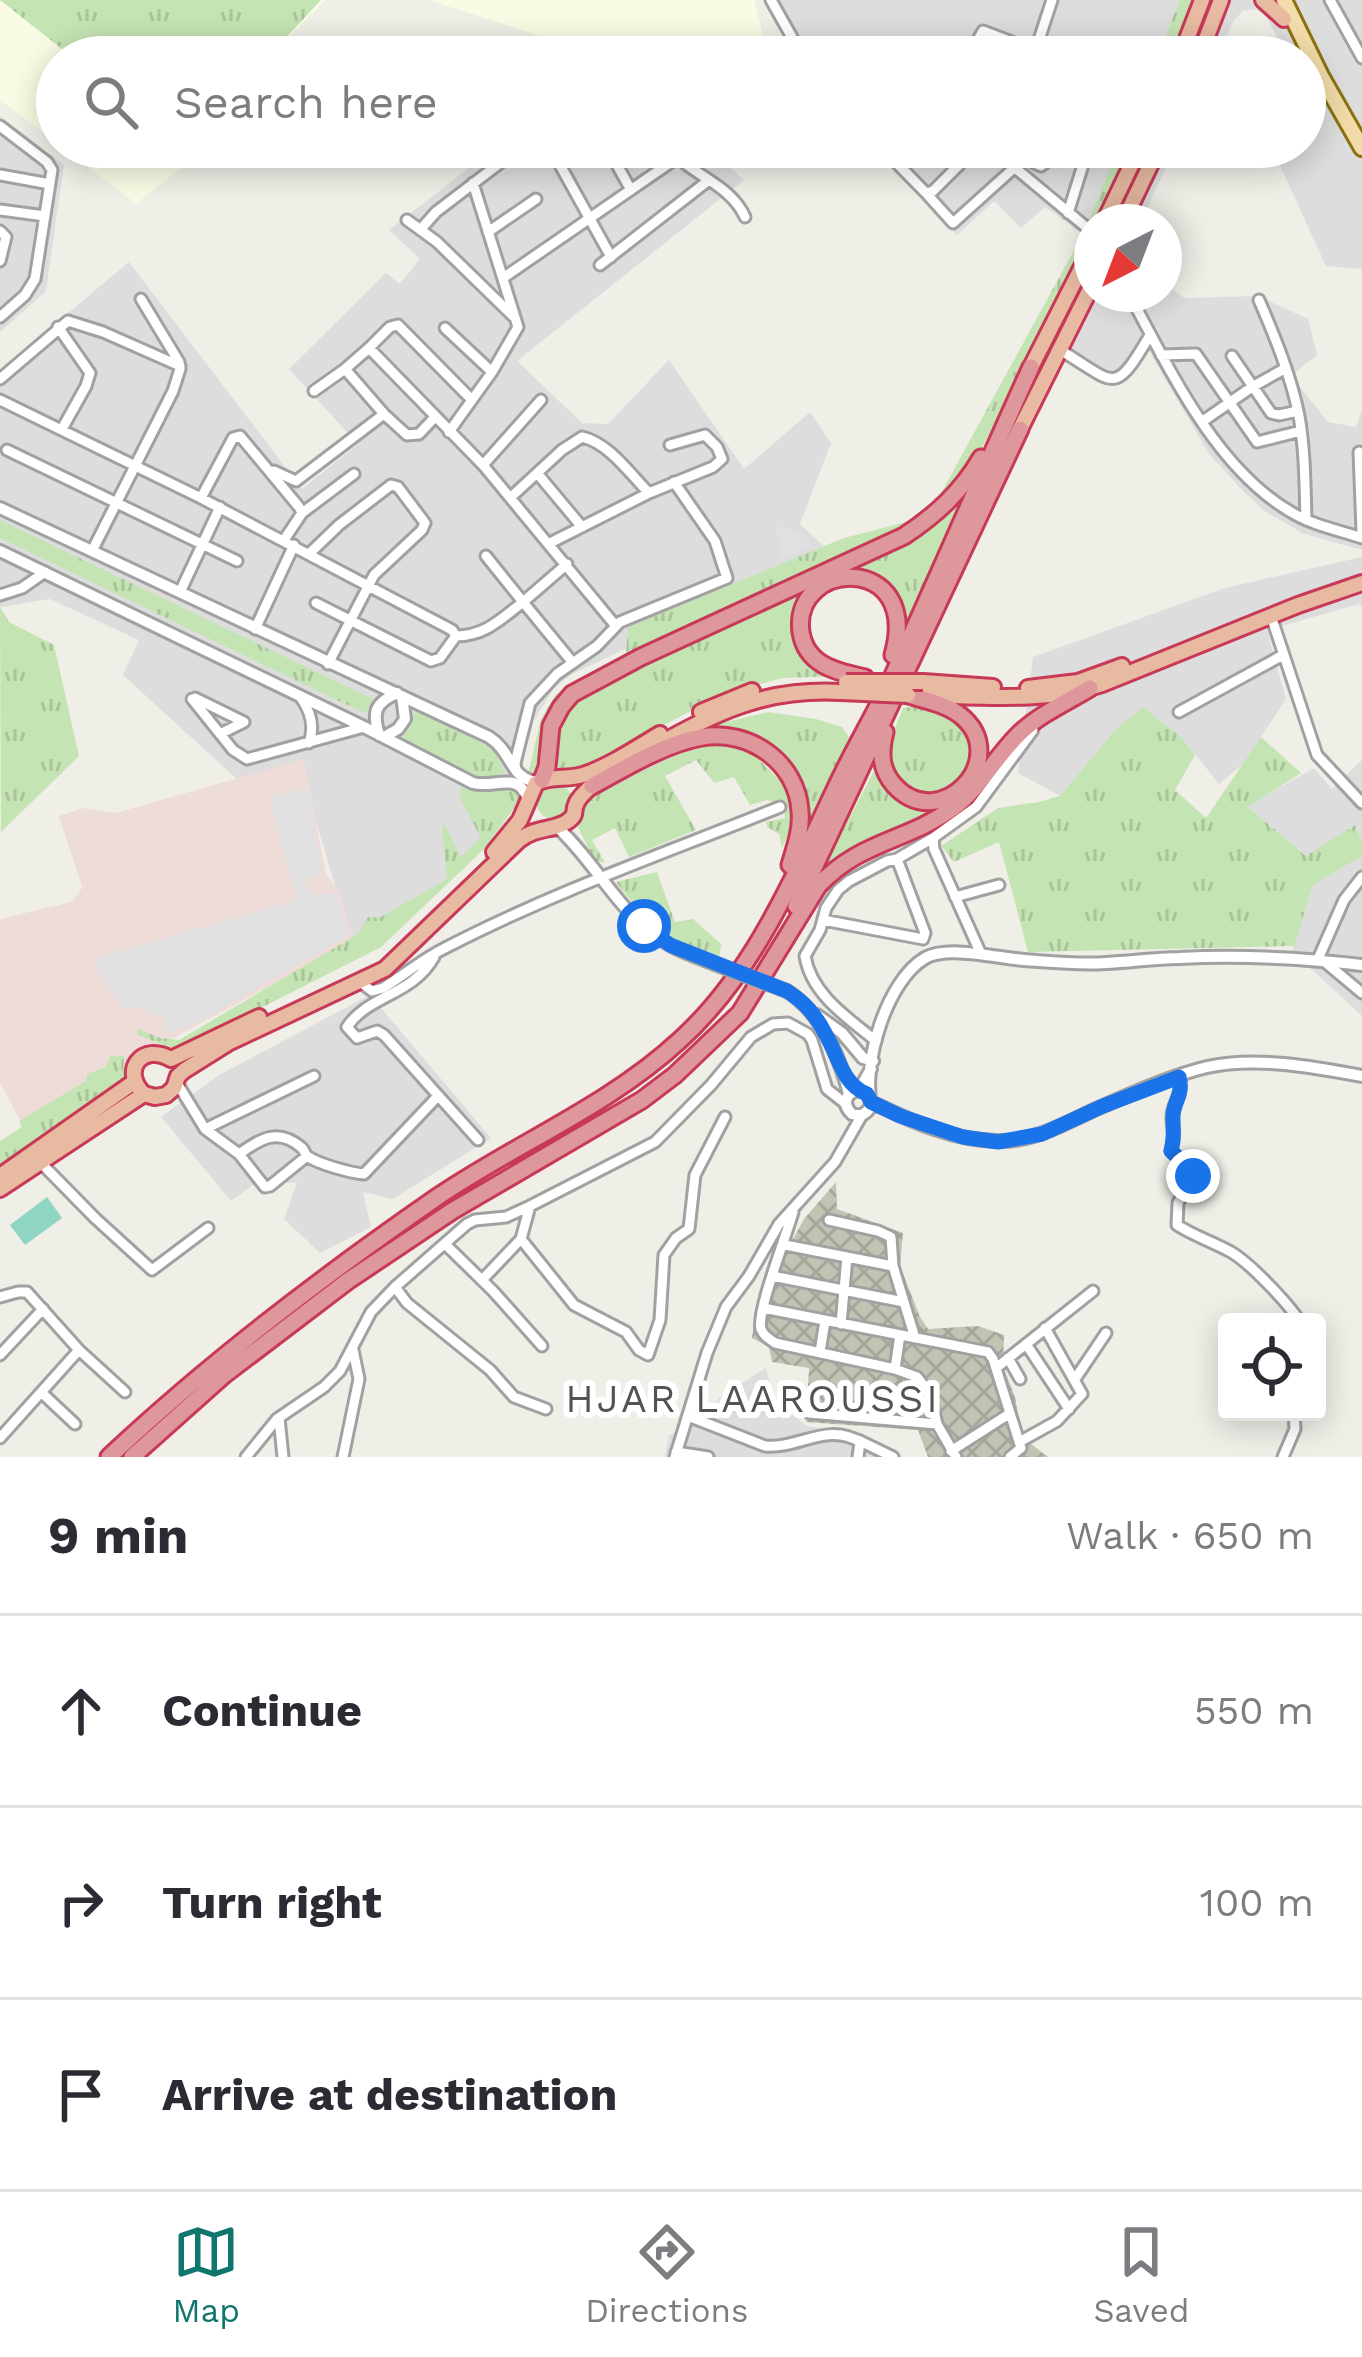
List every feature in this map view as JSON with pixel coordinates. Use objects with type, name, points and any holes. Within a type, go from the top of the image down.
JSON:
[{"type":"highway","points":[[1188,36],[1202,0]]},
{"type":"highway","points":[[1208,36],[1221,0]]},
{"type":"highway","points":[[1213,23],[1235,0]]},
{"type":"highway","points":[[1263,0],[1274,7],[1284,5]]},
{"type":"highway","points":[[1113,204],[1130,168]]},
{"type":"highway","points":[[1132,204],[1149,168]]},
{"type":"highway","points":[[109,1457],[194,1381],[338,1269],[438,1196],[615,1089],[681,1040],[725,993],[795,873],[888,685],[1074,282]]},
{"type":"highway","points":[[626,1108],[703,1040],[768,959],[1079,312]]},
{"type":"highway","points":[[547,780],[554,720],[566,699],[578,690],[894,541],[937,512],[973,472],[1031,367]]},
{"type":"highway","points":[[171,1059],[387,957],[507,838],[532,789],[547,780],[594,771],[738,695],[784,684],[844,687],[908,695],[938,703],[974,730],[978,743],[976,766],[966,786],[954,795],[936,801],[902,793],[882,764],[881,748],[884,734],[986,518],[1020,429]]},
{"type":"highway","points":[[908,695],[925,689],[1078,682],[1362,574]]},
{"type":"highway","points":[[874,710],[897,637],[899,622],[883,590],[863,579],[841,578],[822,585],[802,611],[806,647],[832,670],[880,682],[925,689],[1048,697],[1090,688]]},
{"type":"highway","points":[[132,1457],[224,1375],[349,1280],[675,1075],[740,1013],[818,886],[834,868],[958,805],[1021,732],[1042,715],[1090,688],[1362,583]]},
{"type":"highway","points":[[139,1088],[160,1097],[170,1092],[177,1079],[242,1035],[380,973],[519,840],[534,830],[560,824],[609,772],[698,722],[752,700],[880,682]]},
{"type":"highway","points":[[592,786],[673,746],[720,736],[771,754],[796,790],[800,811],[800,831],[776,898],[725,986],[615,1089]]},
{"type":"highway","points":[[547,780],[572,787],[577,801]]},
{"type":"highway","points":[[528,802],[539,822],[560,824]]},
{"type":"highway","points":[[139,1088],[134,1068],[145,1055],[158,1053],[171,1059],[177,1079]]},
{"type":"highway","points":[[0,1189],[139,1088]]},
{"type":"highway","points":[[0,1176],[139,1088]]},
{"type":"main road","points":[[1284,5],[1296,36]]},
{"type":"main road","points":[[1284,5],[1300,36]]},
{"type":"main road","points":[[1326,85],[1362,148]]},
{"type":"main road","points":[[1326,96],[1362,162]]},
{"type":"street","points":[[771,0],[791,36]]},
{"type":"street","points":[[1040,36],[1052,0]]},
{"type":"street","points":[[1330,0],[1362,58]]},
{"type":"street","points":[[1344,25],[1362,35]]},
{"type":"street","points":[[0,126],[36,153]]},
{"type":"street","points":[[0,317],[33,284],[51,168]]},
{"type":"street","points":[[420,230],[493,168]]},
{"type":"street","points":[[562,168],[611,257]]},
{"type":"street","points":[[619,168],[631,190]]},
{"type":"street","points":[[503,278],[663,168]]},
{"type":"street","points":[[692,168],[736,200],[745,217]]},
{"type":"street","points":[[901,168],[953,223],[1016,169],[1074,218]]},
{"type":"street","points":[[926,194],[955,168]]},
{"type":"street","points":[[1068,213],[1082,168]]},
{"type":"street","points":[[0,176],[50,184]]},
{"type":"street","points":[[600,265],[709,180]]},
{"type":"street","points":[[449,431],[517,330],[473,183]]},
{"type":"street","points":[[488,232],[536,199]]},
{"type":"street","points":[[0,209],[45,216]]},
{"type":"street","points":[[407,220],[437,242],[515,317]]},
{"type":"street","points":[[0,231],[6,242],[0,261]]},
{"type":"street","points":[[92,551],[180,366],[141,299]]},
{"type":"street","points":[[1259,300],[1298,411],[1306,520]]},
{"type":"street","points":[[1138,312],[1203,421],[1249,480],[1281,506],[1306,520],[1362,535],[1359,452]]},
{"type":"street","points":[[0,379],[64,322],[76,322],[180,366]]},
{"type":"street","points":[[314,391],[398,325],[472,400]]},
{"type":"street","points":[[58,327],[90,373],[62,428]]},
{"type":"street","points":[[445,328],[492,372]]},
{"type":"street","points":[[1060,350],[1106,379],[1117,379],[1124,376],[1150,335]]},
{"type":"street","points":[[369,348],[483,465],[615,625]]},
{"type":"street","points":[[1161,355],[1195,353],[1257,442],[1301,431]]},
{"type":"street","points":[[1232,356],[1272,414],[1298,411]]},
{"type":"street","points":[[1203,421],[1286,368]]},
{"type":"street","points":[[345,369],[383,415],[407,435],[415,436],[435,417]]},
{"type":"street","points":[[0,400],[310,553],[450,628],[456,636]]},
{"type":"street","points":[[483,465],[541,400]]},
{"type":"street","points":[[268,470],[296,481],[383,415]]},
{"type":"street","points":[[550,543],[722,459],[705,435],[670,445]]},
{"type":"street","points":[[202,498],[236,436],[302,513]]},
{"type":"street","points":[[511,497],[576,439],[588,438],[649,493]]},
{"type":"street","points":[[7,451],[237,561]]},
{"type":"street","points":[[537,473],[582,527]]},
{"type":"street","points":[[255,628],[302,513],[354,474]]},
{"type":"street","points":[[516,771],[530,704],[549,681],[597,646],[615,625],[728,578],[715,541],[674,482]]},
{"type":"street","points":[[310,553],[394,484],[416,507],[425,525],[378,570],[328,664]]},
{"type":"street","points":[[180,592],[220,507]]},
{"type":"street","points":[[0,508],[489,737],[505,750],[519,746]]},
{"type":"street","points":[[0,551],[298,695],[369,722],[382,736],[472,783],[516,782],[528,802]]},
{"type":"street","points":[[486,556],[573,663]]},
{"type":"street","points":[[456,636],[488,629],[567,565]]},
{"type":"street","points":[[0,595],[22,588],[45,572]]},
{"type":"street","points":[[316,603],[431,661],[440,658],[456,636]]},
{"type":"street","points":[[1271,616],[1317,755],[1362,803]]},
{"type":"street","points":[[1179,712],[1282,655]]},
{"type":"street","points":[[220,734],[244,722],[192,697],[192,699],[220,734],[237,754],[247,759],[369,722],[379,703],[399,694]]},
{"type":"street","points":[[382,736],[406,719],[399,694]]},
{"type":"street","points":[[298,695],[313,724],[309,743]]},
{"type":"street","points":[[876,1041],[827,998],[809,973],[805,956],[831,900],[849,880],[897,859],[971,813],[1027,737],[1065,703]]},
{"type":"street","points":[[505,750],[516,771],[530,782],[547,780]]},
{"type":"street","points":[[360,982],[378,990],[436,953],[602,877],[780,807]]},
{"type":"street","points":[[560,824],[625,908],[650,932],[670,945],[787,991],[842,1033],[872,1065]]},
{"type":"street","points":[[933,838],[981,954]]},
{"type":"street","points":[[897,859],[925,936],[938,954]]},
{"type":"street","points":[[1320,959],[1344,901],[1362,877]]},
{"type":"street","points":[[955,897],[999,885]]},
{"type":"street","points":[[823,920],[925,936]]},
{"type":"street","points":[[436,953],[418,979],[355,1017],[347,1027],[357,1038],[381,1033],[478,1140]]},
{"type":"street","points":[[708,1457],[675,1455],[726,1307],[772,1234],[829,1170],[847,1142],[889,1002],[923,959],[938,954],[981,954],[1077,964],[1183,957],[1362,964]]},
{"type":"street","points":[[1320,959],[1362,993]]},
{"type":"street","points":[[813,1012],[858,1101]]},
{"type":"street","points":[[246,1457],[279,1418],[340,1371],[371,1312],[445,1244],[475,1220],[506,1216],[530,1206],[655,1142],[766,1026],[788,1023],[808,1034],[831,1095],[963,1137],[998,1142],[1042,1134],[1212,1066],[1362,1076]]},
{"type":"street","points":[[205,1129],[314,1076]]},
{"type":"street","points":[[1179,1077],[1182,1089],[1172,1115],[1176,1132],[1171,1151],[1193,1176],[1176,1209],[1177,1225],[1246,1262],[1294,1313]]},
{"type":"street","points":[[177,1079],[205,1129],[239,1154],[267,1187],[307,1156]]},
{"type":"street","points":[[239,1154],[269,1136],[295,1143],[307,1156],[364,1174],[437,1097]]},
{"type":"street","points":[[521,1239],[574,1305],[626,1332],[648,1355],[660,1320],[664,1255],[689,1228],[695,1175],[725,1117]]},
{"type":"street","points":[[40,1162],[152,1270],[208,1228]]},
{"type":"street","points":[[482,1280],[521,1239],[530,1206]]},
{"type":"street","points":[[794,1208],[763,1308],[760,1326],[767,1338],[917,1377],[930,1394],[937,1424],[953,1454],[1009,1414]]},
{"type":"street","points":[[829,1220],[888,1234],[892,1266],[915,1338]]},
{"type":"street","points":[[445,1244],[542,1346]]},
{"type":"street","points":[[785,1245],[892,1266]]},
{"type":"street","points":[[841,1324],[847,1257]]},
{"type":"street","points":[[772,1276],[904,1302]]},
{"type":"street","points":[[395,1287],[407,1303],[490,1370],[514,1397],[546,1409]]},
{"type":"street","points":[[0,1298],[22,1291],[124,1392]]},
{"type":"street","points":[[995,1368],[1093,1291]]},
{"type":"street","points":[[763,1308],[984,1350],[991,1355],[1022,1441],[1010,1457]]},
{"type":"street","points":[[1,1353],[43,1309]]},
{"type":"street","points":[[820,1352],[825,1321]]},
{"type":"street","points":[[1022,1441],[1057,1421],[1082,1394],[1045,1328]]},
{"type":"street","points":[[1075,1379],[1106,1333]]},
{"type":"street","points":[[895,1369],[900,1335]]},
{"type":"street","points":[[1025,1344],[1070,1408]]},
{"type":"street","points":[[0,1438],[80,1350]]},
{"type":"street","points":[[343,1457],[359,1379],[353,1350]]},
{"type":"street","points":[[1008,1358],[1020,1379]]},
{"type":"street","points":[[42,1394],[75,1424]]},
{"type":"street","points":[[809,1414],[937,1424]]},
{"type":"street","points":[[688,1416],[774,1452],[829,1433],[858,1439],[893,1457]]},
{"type":"street","points":[[279,1418],[283,1457]]},
{"type":"street","points":[[1283,1457],[1295,1421]]},
{"type":"street","points":[[858,1439],[858,1457]]},
{"type":"shaded area","points":[[0,0],[325,0],[290,36],[36,36],[36,127],[0,100]]},
{"type":"shaded area","points":[[429,0],[754,0],[763,36],[540,36]]},
{"type":"shaded area","points":[[764,0],[1362,0],[1362,269],[1326,266],[1281,168],[1326,168],[1326,36],[1276,36],[1265,15],[1254,9],[1243,11],[1227,36],[784,36]]},
{"type":"shaded area","points":[[0,116],[36,144],[36,168],[64,168],[46,291],[0,332]]},
{"type":"shaded area","points":[[89,168],[181,168],[136,204]]},
{"type":"shaded area","points":[[469,168],[731,168],[744,180],[517,361],[582,423],[608,424],[669,360],[744,469],[810,412],[831,443],[800,524],[830,552],[572,674],[554,688],[534,720],[511,800],[486,839],[445,883],[353,948],[300,766],[239,781],[123,675],[139,640],[50,599],[0,607],[0,370],[129,262],[302,489],[358,444],[289,369],[386,273],[400,284],[420,259],[389,230]]},
{"type":"shaded area","points":[[895,168],[1165,168],[1149,204],[1074,204],[1074,228],[1045,207],[1021,228],[994,201],[957,235]]},
{"type":"shaded area","points":[[1182,296],[1258,296],[1308,319],[1317,355],[1291,376],[1328,422],[1356,427],[1362,410],[1362,550],[1304,534],[1266,512],[1245,493],[1209,454],[1148,349],[1125,381],[1104,384],[1064,360],[1086,312],[1182,312]]},
{"type":"shaded area","points":[[776,526],[795,529],[813,546],[781,559]]},
{"type":"shaded area","points":[[1362,557],[1362,608],[1359,604],[1267,630],[1286,699],[1244,763],[1219,784],[1183,739],[1115,730],[1060,796],[1018,773],[1033,657],[1225,588]]},
{"type":"shaded area","points":[[304,759],[326,874],[340,893],[353,940],[21,1122],[0,1083],[0,919],[71,902],[80,892],[59,816],[84,808],[116,813]]},
{"type":"shaded area","points":[[1362,760],[1362,843],[1354,826],[1306,856],[1247,806],[1314,768],[1332,789]]},
{"type":"shaded area","points":[[308,788],[322,873],[305,880],[310,895],[337,893],[349,935],[200,1021],[172,1032],[165,1030],[165,1014],[151,1015],[144,1007],[125,1010],[100,977],[94,959],[297,900],[269,797]]},
{"type":"shaded area","points":[[1362,856],[1362,1016],[1292,951],[1313,885]]},
{"type":"shaded area","points":[[370,995],[491,1138],[393,1199],[363,1192],[371,1227],[320,1253],[284,1219],[297,1183],[257,1182],[231,1201],[161,1117],[219,1075]]},
{"type":"shaded area","points":[[836,1182],[837,1209],[903,1233],[900,1266],[928,1329],[978,1326],[1004,1335],[1003,1366],[1022,1437],[1048,1457],[928,1457],[918,1430],[806,1422],[809,1368],[772,1362],[769,1347],[752,1338],[756,1307],[804,1219]]},
{"type":"shaded area","points":[[766,1368],[774,1401],[807,1426],[855,1434],[897,1457],[665,1457],[669,1435],[708,1420],[719,1398]]},
{"type":"green space","points":[[0,0],[321,0],[288,36],[45,36]]},
{"type":"green space","points":[[1180,0],[1191,0],[1178,36],[1165,36]]},
{"type":"green space","points":[[1110,168],[1122,168],[1104,204],[1096,204]]},
{"type":"green space","points":[[1074,250],[1074,263],[975,462],[926,516],[878,546],[568,696],[541,771],[528,774],[541,719],[556,694],[626,653],[628,627],[844,538],[910,521],[940,495]]},
{"type":"green space","points":[[971,491],[905,626],[895,596],[871,576],[811,594],[806,645],[838,676],[783,678],[723,694],[573,773],[558,770],[562,719],[575,701],[599,684],[872,559],[933,524]]},
{"type":"green space","points":[[0,520],[373,699],[366,714],[0,538]]},
{"type":"green space","points":[[0,607],[9,622],[54,645],[79,756],[1,832]]},
{"type":"green space","points":[[929,705],[966,725],[975,752],[964,777],[949,790],[931,796],[914,792],[902,782],[890,752],[903,708]]},
{"type":"green space","points":[[1143,707],[1183,739],[1195,755],[1175,790],[1206,818],[1261,737],[1301,773],[1248,807],[1306,856],[1355,825],[1362,856],[1313,885],[1294,946],[1028,952],[999,842],[954,862],[941,846],[998,808],[1060,796],[1115,730]]},
{"type":"green space","points":[[417,711],[494,749],[505,773],[474,776],[403,741]]},
{"type":"green space","points":[[768,712],[842,727],[853,743],[804,841],[802,793],[779,753],[751,736],[692,735]]},
{"type":"green space","points":[[714,742],[749,749],[779,780],[794,820],[782,848],[779,834],[766,822],[785,818],[783,805],[767,800],[750,805],[734,777],[714,783],[696,760],[665,776],[696,830],[629,857],[615,828],[592,840],[605,863],[594,860],[576,823],[591,796],[691,747]]},
{"type":"green space","points":[[877,765],[934,808],[952,805],[816,883]]},
{"type":"green space","points":[[554,783],[567,788],[572,801],[567,814],[554,819],[541,814],[536,801],[541,788]]},
{"type":"green space","points":[[461,787],[482,793],[510,788],[520,800],[485,848],[381,947],[178,1050],[137,1035],[138,1029],[179,1040],[358,934],[368,917],[379,918],[447,879],[444,823],[461,857],[481,838],[460,798]]},
{"type":"green space","points":[[657,872],[675,922],[693,919],[721,944],[719,961],[661,929],[616,882]]},
{"type":"green space","points":[[110,1056],[124,1056],[123,1084],[0,1172],[0,1141],[22,1127],[19,1121],[86,1081],[87,1074],[106,1067]]},
{"type":"green space","points":[[47,1197],[62,1218],[25,1245],[10,1225]]},
{"type":"district","name":"HJAR LAAROUSSI","points":[[753,1398]]},
{"type":"route","points":[[644,926],[670,945],[798,998],[813,1012],[856,1090],[900,1116],[963,1137],[998,1142],[1042,1134],[1179,1077],[1182,1089],[1172,1115],[1176,1132],[1171,1151],[1193,1176]]}]
